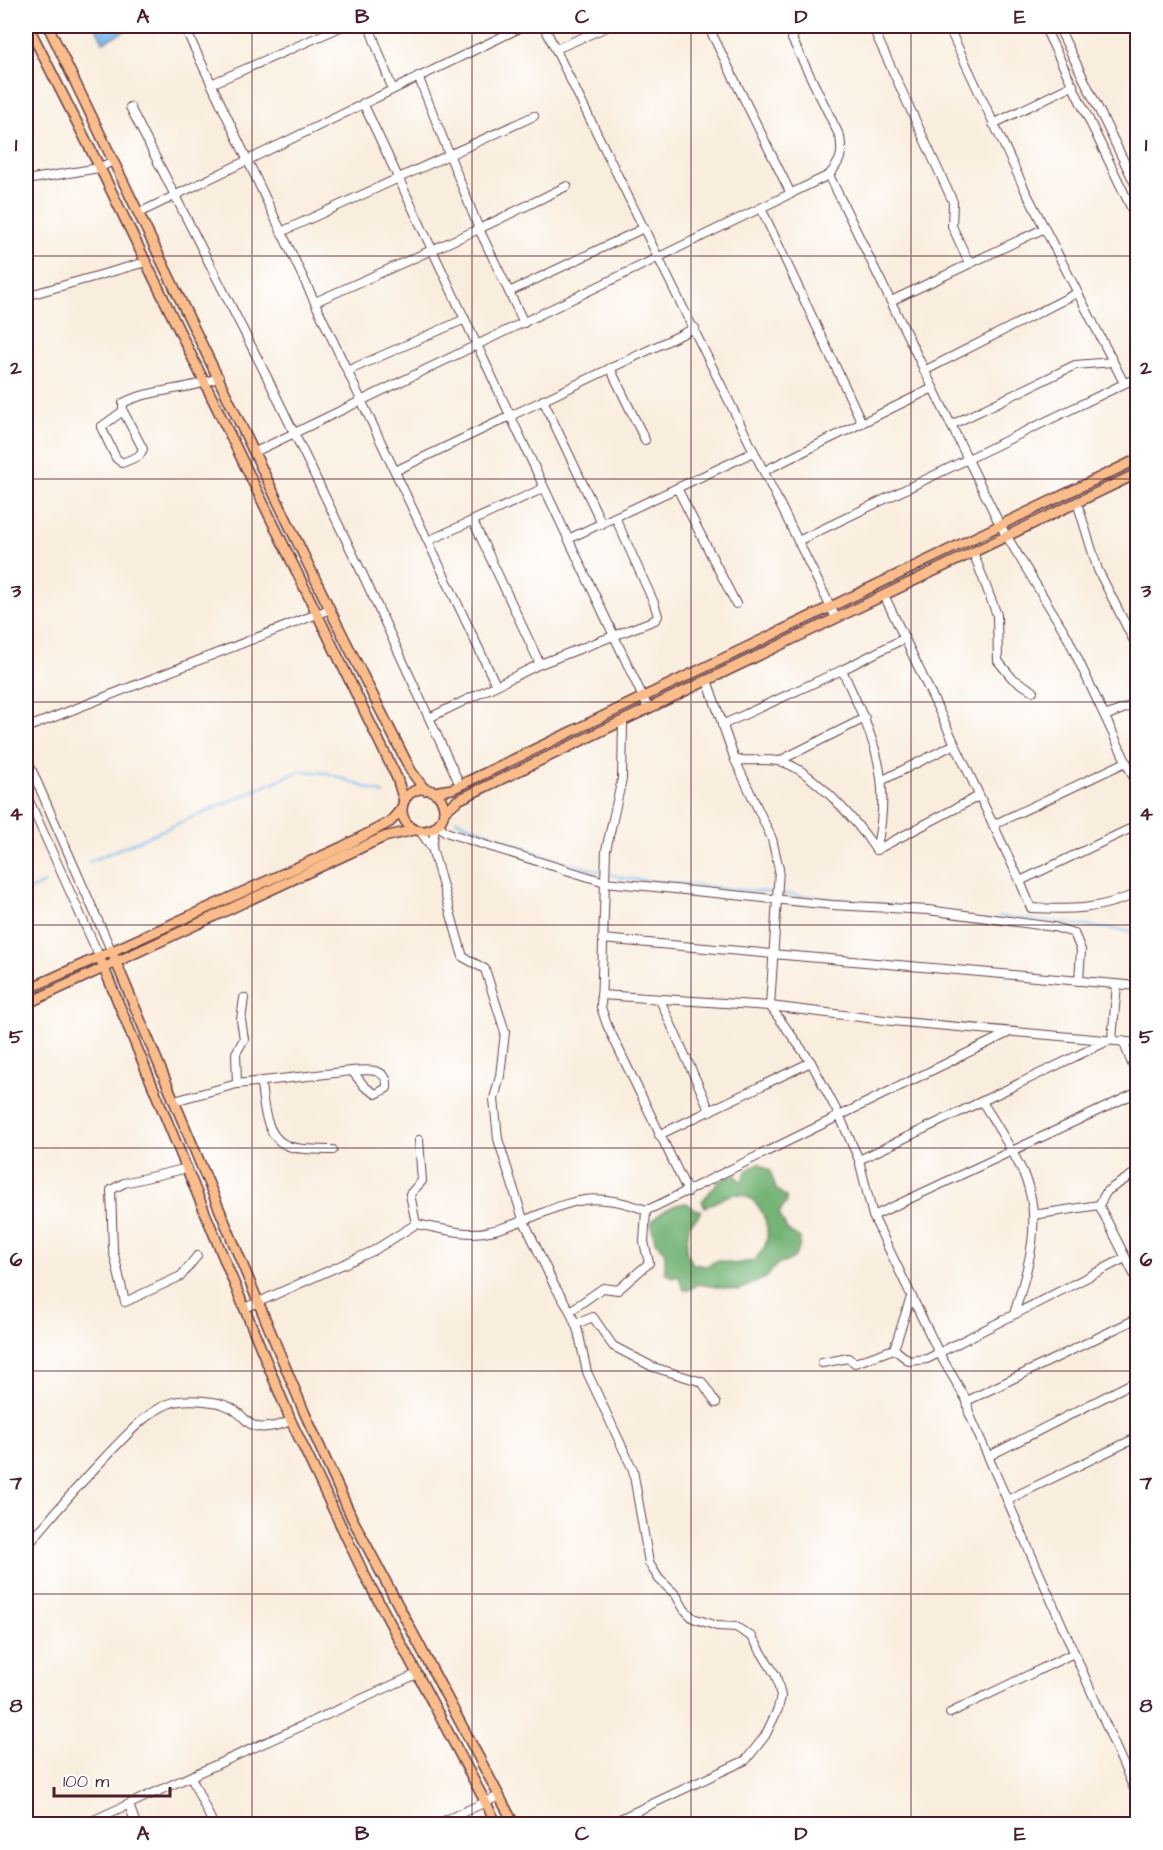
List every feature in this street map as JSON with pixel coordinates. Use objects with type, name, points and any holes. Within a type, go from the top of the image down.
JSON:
[{"type":"main road","points":[[28,26],[165,300],[397,778],[404,821],[417,830]]},
{"type":"main road","points":[[48,26],[330,609],[414,777],[442,801],[444,812]]},
{"type":"main road","points":[[165,300],[179,293]]},
{"type":"main road","points":[[26,990],[351,842],[390,822],[413,792],[460,785],[1137,459]]},
{"type":"main road","points":[[26,1004],[384,837],[436,826],[444,812],[458,800],[1137,473]]},
{"type":"main road","points":[[734,653],[740,664]]},
{"type":"main road","points":[[111,950],[352,1518],[415,1642],[514,1824]]},
{"type":"main road","points":[[99,956],[291,1421],[363,1572],[497,1824]]},
{"type":"main road","points":[[404,1648],[415,1642]]},
{"type":"street","points":[[184,26],[496,685]]},
{"type":"street","points":[[211,84],[343,26]]},
{"type":"street","points":[[369,26],[392,88]]},
{"type":"street","points":[[139,213],[392,88],[524,26]]},
{"type":"street","points":[[544,26],[695,328],[836,618]]},
{"type":"street","points":[[556,49],[609,26]]},
{"type":"street","points":[[708,26],[791,194]]},
{"type":"street","points":[[255,452],[829,175],[840,163],[843,153],[840,136],[792,39],[799,26]]},
{"type":"street","points":[[872,26],[953,202],[954,231],[969,263]]},
{"type":"street","points":[[948,26],[993,124],[1124,383]]},
{"type":"street","points":[[1044,26],[1137,218]]},
{"type":"street","points":[[1058,26],[1137,190]]},
{"type":"street","points":[[418,76],[479,230],[524,323]]},
{"type":"street","points":[[993,124],[1073,85]]},
{"type":"street","points":[[363,103],[648,708]]},
{"type":"street","points":[[130,107],[363,575],[460,785]]},
{"type":"street","points":[[281,232],[449,157],[534,116]]},
{"type":"street","points":[[26,180],[99,168],[113,161]]},
{"type":"street","points":[[829,175],[1000,525],[1066,636],[1137,787]]},
{"type":"street","points":[[315,302],[432,248],[479,230],[567,186]]},
{"type":"street","points":[[761,208],[862,423]]},
{"type":"street","points":[[509,292],[644,228]]},
{"type":"street","points":[[891,301],[1045,228]]},
{"type":"street","points":[[26,296],[146,262]]},
{"type":"street","points":[[924,371],[1077,293]]},
{"type":"street","points":[[347,371],[465,319]]},
{"type":"street","points":[[394,471],[695,328]]},
{"type":"street","points":[[951,425],[1075,365],[1113,362]]},
{"type":"street","points":[[610,368],[645,441]]},
{"type":"street","points":[[123,411],[101,425],[116,458],[122,464],[139,456],[142,449],[123,411],[123,403],[205,383],[219,376]]},
{"type":"street","points":[[798,541],[1137,377]]},
{"type":"street","points":[[764,471],[933,388]]},
{"type":"street","points":[[543,400],[602,524]]},
{"type":"street","points":[[568,539],[754,452]]},
{"type":"street","points":[[428,540],[544,488]]},
{"type":"street","points":[[677,488],[736,604]]},
{"type":"street","points":[[1077,502],[1098,570],[1137,650]]},
{"type":"street","points":[[429,718],[540,664],[655,620],[658,616],[654,603],[615,517]]},
{"type":"street","points":[[473,520],[540,664]]},
{"type":"street","points":[[973,552],[998,615],[998,661],[1012,678],[1033,691]]},
{"type":"street","points":[[884,595],[1039,925]]},
{"type":"street","points":[[26,728],[330,609]]},
{"type":"street","points":[[722,725],[843,670],[903,639]]},
{"type":"street","points":[[843,670],[865,718],[881,766],[882,824],[876,850]]},
{"type":"street","points":[[707,680],[735,760],[772,839],[779,869],[779,899],[772,955],[770,1006],[811,1062],[840,1117],[859,1160],[873,1216],[939,1353],[967,1401],[969,1413],[1137,1798]]},
{"type":"street","points":[[1105,716],[1137,703]]},
{"type":"street","points":[[779,761],[865,718]]},
{"type":"street","points":[[623,721],[622,779],[606,850],[601,1007],[607,1025],[688,1192]]},
{"type":"street","points":[[883,780],[953,745]]},
{"type":"street","points":[[26,757],[111,950]]},
{"type":"street","points":[[735,760],[779,761],[794,767],[838,802],[860,826],[876,850]]},
{"type":"street","points":[[993,825],[1126,762]]},
{"type":"street","points":[[26,794],[99,956]]},
{"type":"street","points":[[876,850],[979,796]]},
{"type":"street","points":[[1020,881],[1137,825]]},
{"type":"street","points":[[432,848],[436,826],[446,832],[605,882],[779,899],[928,910],[1039,925],[1074,933],[1080,950],[1079,981]]},
{"type":"street","points":[[417,830],[432,848],[463,957],[485,969],[505,1032],[500,1076],[494,1099],[494,1121],[523,1219],[554,1285],[576,1324],[587,1372],[633,1470],[646,1548],[654,1571],[693,1618],[717,1626],[736,1627],[752,1637],[776,1676],[781,1696],[778,1709],[765,1736],[746,1760],[609,1824]]},
{"type":"street","points":[[1030,908],[1089,909],[1111,905],[1137,893]]},
{"type":"street","points":[[602,939],[1137,987]]},
{"type":"street","points":[[1112,1039],[1117,985]]},
{"type":"street","points":[[601,995],[770,1006],[1137,1043]]},
{"type":"street","points":[[237,1084],[236,1053],[244,1039],[241,1020],[244,998]]},
{"type":"street","points":[[660,1000],[710,1111]]},
{"type":"street","points":[[245,1308],[373,1251],[416,1224],[461,1232],[489,1232],[591,1198],[620,1200],[646,1210],[688,1192],[1010,1032]]},
{"type":"street","points":[[859,1160],[983,1103],[1112,1039]]},
{"type":"street","points":[[1123,1041],[1137,1078]]},
{"type":"street","points":[[659,1135],[811,1062]]},
{"type":"street","points":[[174,1101],[237,1084],[352,1071],[376,1071],[384,1074],[387,1079],[387,1088],[376,1094],[370,1091],[352,1071]]},
{"type":"street","points":[[261,1083],[265,1114],[275,1135],[287,1146],[333,1150]]},
{"type":"street","points":[[873,1216],[1137,1092]]},
{"type":"street","points":[[983,1103],[1024,1176],[1033,1215],[1034,1237],[1029,1265],[1014,1314]]},
{"type":"street","points":[[416,1224],[410,1194],[422,1181],[419,1140]]},
{"type":"street","points":[[188,1168],[124,1184],[111,1190],[113,1250],[125,1302],[181,1276],[198,1256]]},
{"type":"street","points":[[1099,1205],[1107,1191],[1137,1171]]},
{"type":"street","points":[[1033,1215],[1099,1205]]},
{"type":"street","points":[[1099,1205],[1137,1282]]},
{"type":"street","points":[[570,1311],[603,1288],[618,1290],[649,1263],[644,1242],[646,1210]]},
{"type":"street","points":[[894,1349],[909,1362],[939,1353],[1125,1258]]},
{"type":"street","points":[[894,1349],[911,1297]]},
{"type":"street","points":[[576,1324],[593,1317],[613,1346],[653,1367],[702,1382],[716,1403]]},
{"type":"street","points":[[967,1401],[1137,1318]]},
{"type":"street","points":[[822,1363],[848,1358],[855,1363],[894,1349]]},
{"type":"street","points":[[989,1456],[1137,1380]]},
{"type":"street","points":[[26,1548],[72,1491],[143,1418],[169,1404],[178,1401],[212,1402],[226,1406],[240,1413],[254,1428],[259,1430],[291,1421]]},
{"type":"street","points":[[1007,1500],[1137,1437]]},
{"type":"street","points":[[950,1713],[1074,1653]]},
{"type":"street","points":[[85,1824],[417,1674]]},
{"type":"street","points":[[191,1777],[213,1824]]},
{"type":"street","points":[[437,1824],[499,1796]]},
{"type":"street","points":[[129,1805],[136,1824]]},
{"type":"green space","points":[[759,1163],[770,1171],[776,1189],[786,1197],[787,1202],[779,1213],[787,1230],[800,1238],[799,1249],[795,1257],[777,1264],[766,1278],[739,1290],[698,1284],[689,1290],[684,1290],[678,1275],[672,1277],[665,1272],[665,1251],[655,1241],[651,1223],[667,1209],[687,1203],[693,1209],[701,1210],[701,1213],[689,1225],[686,1251],[693,1264],[706,1266],[718,1260],[733,1264],[753,1261],[764,1248],[767,1238],[766,1221],[758,1206],[752,1200],[736,1194],[705,1207],[702,1201],[719,1181],[736,1174],[739,1181],[743,1180],[746,1171]]},
{"type":"water","points":[[135,26],[103,42],[96,27]]},
{"type":"waterway","points":[[89,862],[300,771],[327,773],[384,794]]},
{"type":"waterway","points":[[456,820],[557,860],[603,872]]},
{"type":"waterway","points":[[609,874],[623,878],[895,905]]},
{"type":"waterway","points":[[26,892],[45,883]]},
{"type":"waterway","points":[[999,916],[1138,932]]}]
